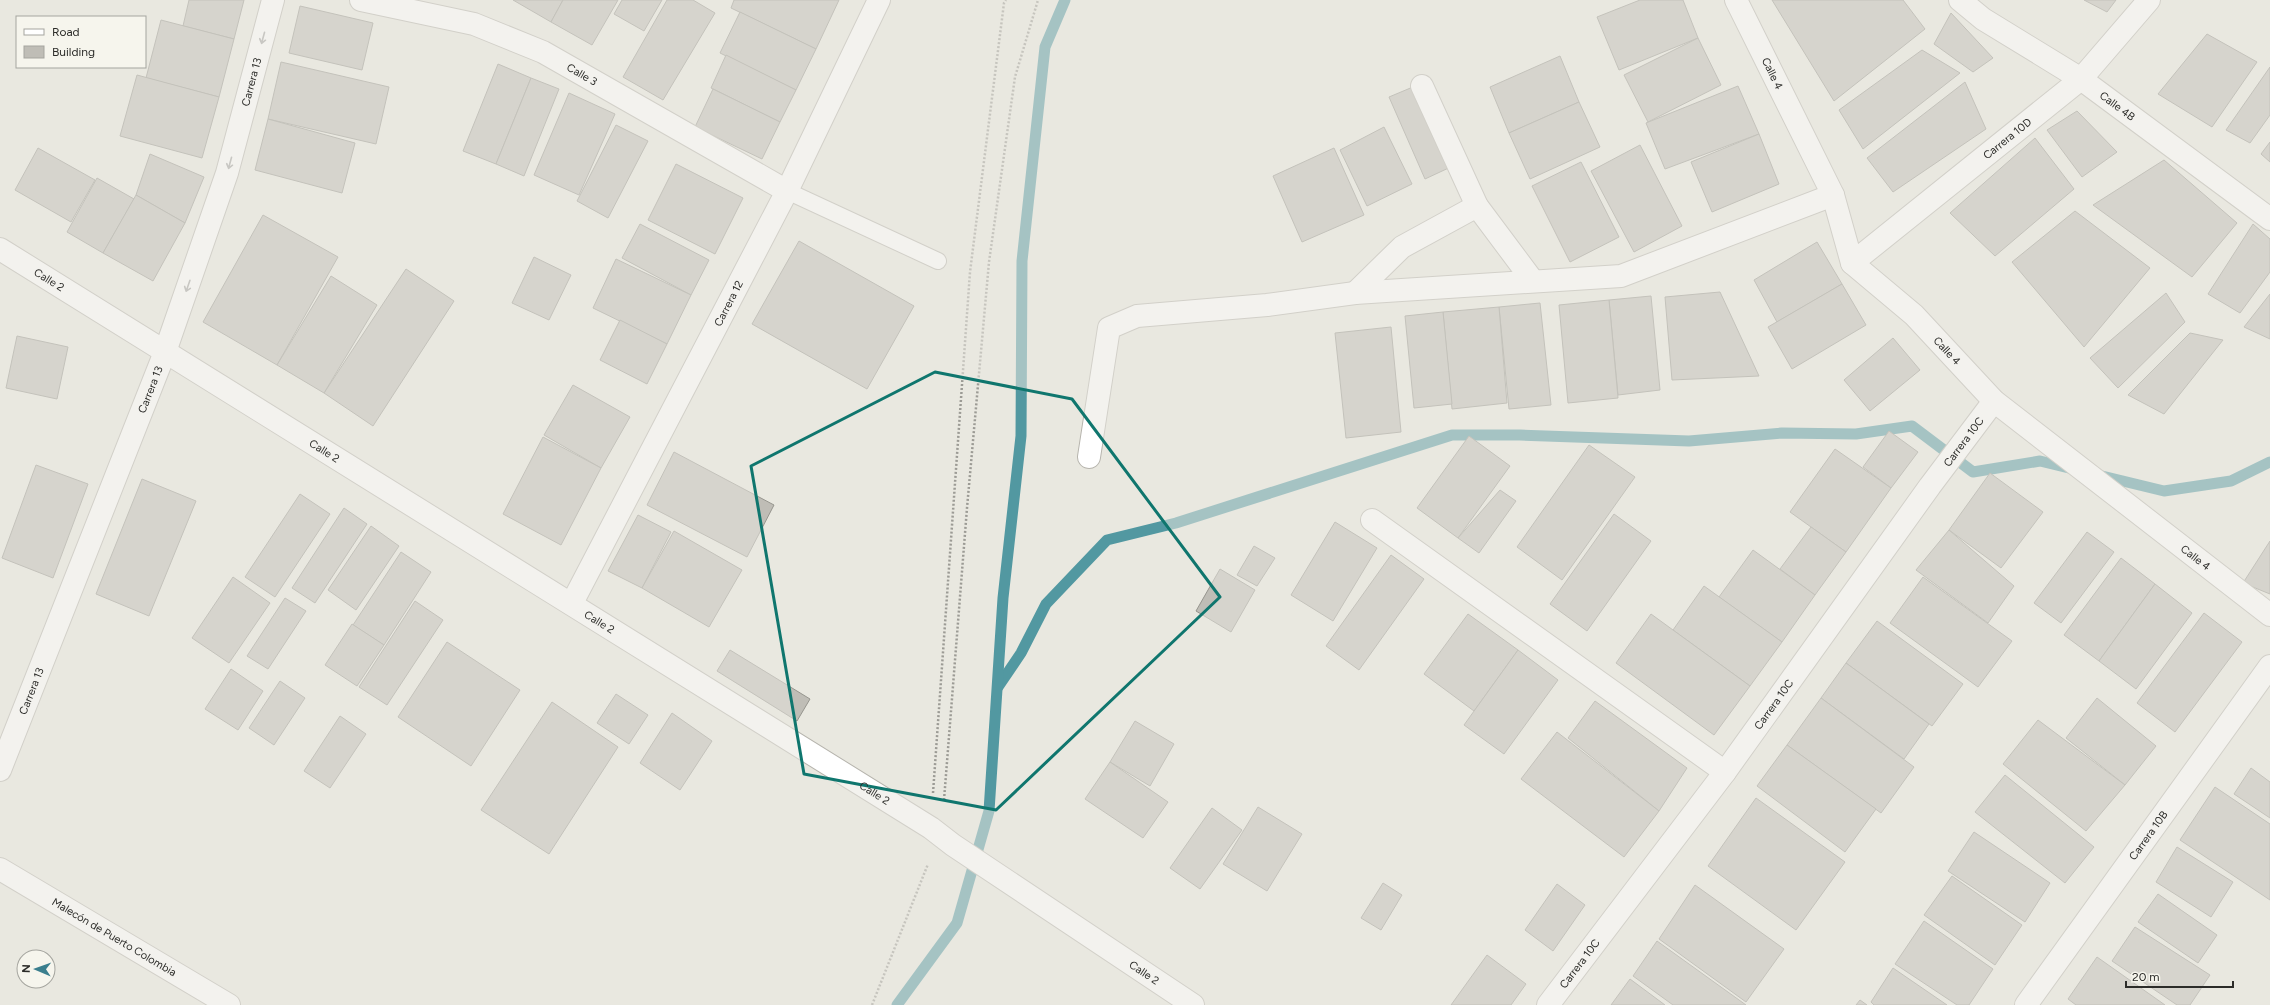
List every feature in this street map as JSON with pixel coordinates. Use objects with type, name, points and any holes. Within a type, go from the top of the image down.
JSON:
[{"type":"street","name":"Carrera 13","points":[[0,770],[165,352],[227,173],[273,0]]},
{"type":"street","name":"Calle 3","points":[[361,0],[474,24],[543,52],[787,191]]},
{"type":"street","name":"Carrera 12","points":[[572,603],[787,191],[879,0]]},
{"type":"street","name":"Calle 4","points":[[1736,0],[1833,195],[1852,263],[1914,315],[1994,401],[2270,615]]},
{"type":"street","name":"Calle 4B","points":[[1960,0],[1983,19],[2081,79],[2270,220]]},
{"type":"street","name":"Carrera 10D","points":[[1852,263],[2081,79],[2149,0]]},
{"type":"street","points":[[1422,86],[1477,206],[1533,281]]},
{"type":"street","points":[[1089,457],[1109,328],[1137,316],[1267,305],[1355,293],[1621,276],[1833,195]]},
{"type":"street","points":[[1355,293],[1402,247],[1477,206]]},
{"type":"street","name":"Calle 2","points":[[8,254],[572,603],[942,836],[1193,1005]]},
{"type":"street","name":"Carrera 10C","points":[[1548,1005],[1725,772],[1961,443],[1994,401]]},
{"type":"street","points":[[1372,520],[1725,772]]},
{"type":"street","name":"Carrera 10B","points":[[2026,1005],[2270,666]]},
{"type":"street","name":"Malecón de Puerto Colombia","points":[[0,869],[229,1005]]},
{"type":"lane","points":[[787,191],[938,261]]},
{"type":"path","points":[[942,836],[970,272],[1003,11],[1006,0]]},
{"type":"path","points":[[872,1005],[942,836],[989,262],[1015,77],[1038,0]]},
{"type":"highlighted area","points":[[935,372],[1072,399],[1220,597],[996,810],[804,774],[751,466]]},
{"type":"building","points":[[189,0],[244,0],[234,39],[183,26]]},
{"type":"building","points":[[513,0],[563,0],[551,22]]},
{"type":"building","points":[[563,0],[618,0],[592,45],[551,22]]},
{"type":"building","points":[[622,0],[662,0],[644,31],[614,14]]},
{"type":"building","points":[[667,0],[693,0],[715,13],[663,100],[623,77]]},
{"type":"building","points":[[734,0],[839,0],[816,49],[731,8]]},
{"type":"building","points":[[1640,0],[1683,0],[1698,38],[1619,70],[1597,17]]},
{"type":"building","points":[[1772,0],[1903,0],[1925,29],[1834,101]]},
{"type":"building","points":[[2084,0],[2116,0],[2107,12]]},
{"type":"building","points":[[300,6],[373,23],[362,70],[289,53]]},
{"type":"building","points":[[740,12],[816,49],[796,90],[720,53]]},
{"type":"building","points":[[1951,13],[1993,58],[1973,72],[1934,44]]},
{"type":"building","points":[[161,20],[234,39],[219,97],[146,78]]},
{"type":"building","points":[[2207,34],[2257,62],[2212,127],[2158,94]]},
{"type":"building","points":[[1698,38],[1721,85],[1648,122],[1624,75]]},
{"type":"building","points":[[1922,50],[1960,73],[1863,149],[1839,110]]},
{"type":"building","points":[[726,55],[796,90],[780,122],[711,88]]},
{"type":"building","points":[[1560,56],[1579,102],[1509,133],[1490,87]]},
{"type":"building","points":[[281,62],[389,87],[376,144],[268,119]]},
{"type":"building","points":[[498,64],[531,78],[496,164],[463,151]]},
{"type":"building","points":[[2270,67],[2270,115],[2250,143],[2226,130]]},
{"type":"building","points":[[137,75],[219,97],[202,158],[120,136]]},
{"type":"building","points":[[531,78],[559,89],[524,176],[496,164]]},
{"type":"building","points":[[1965,82],[1986,129],[1893,192],[1867,158]]},
{"type":"building","points":[[1420,84],[1455,165],[1425,179],[1389,97]]},
{"type":"building","points":[[1738,86],[1759,134],[1665,169],[1646,123]]},
{"type":"building","points":[[713,89],[780,122],[762,159],[695,127]]},
{"type":"building","points":[[569,93],[615,114],[579,195],[534,175]]},
{"type":"building","points":[[1579,102],[1600,147],[1530,179],[1509,133]]},
{"type":"building","points":[[2077,111],[2117,152],[2082,177],[2047,130]]},
{"type":"building","points":[[268,119],[355,143],[342,193],[255,170]]},
{"type":"building","points":[[616,125],[648,141],[608,218],[577,201]]},
{"type":"building","points":[[1384,127],[1412,184],[1367,206],[1340,150]]},
{"type":"building","points":[[1759,134],[1779,184],[1712,212],[1691,162]]},
{"type":"building","points":[[2035,138],[2074,189],[1995,256],[1950,213]]},
{"type":"building","points":[[2270,142],[2270,162],[2261,154]]},
{"type":"building","points":[[1640,145],[1682,226],[1634,252],[1591,171]]},
{"type":"building","points":[[38,148],[95,180],[71,222],[15,190]]},
{"type":"building","points":[[1334,148],[1364,215],[1302,242],[1273,176]]},
{"type":"building","points":[[150,154],[204,177],[185,223],[136,195]]},
{"type":"building","points":[[2164,160],[2237,223],[2192,277],[2093,205]]},
{"type":"building","points":[[1581,162],[1619,237],[1570,262],[1532,186]]},
{"type":"building","points":[[676,164],[743,198],[715,254],[648,220]]},
{"type":"building","points":[[97,178],[134,199],[103,253],[67,232]]},
{"type":"building","points":[[136,195],[185,223],[153,281],[103,253]]},
{"type":"building","points":[[2075,211],[2150,268],[2084,347],[2012,262]]},
{"type":"building","points":[[263,215],[338,257],[277,365],[203,322]]},
{"type":"building","points":[[640,224],[709,260],[691,295],[622,258]]},
{"type":"building","points":[[2253,224],[2270,239],[2270,272],[2240,313],[2208,294]]},
{"type":"building","points":[[799,241],[914,306],[867,389],[752,324]]},
{"type":"building","points":[[1817,242],[1842,284],[1777,322],[1754,280]]},
{"type":"building","points":[[534,257],[571,275],[549,320],[512,303]]},
{"type":"building","points":[[616,259],[691,295],[667,344],[593,308]]},
{"type":"building","points":[[406,269],[454,301],[373,426],[324,393]]},
{"type":"building","points":[[331,276],[377,305],[324,393],[277,365]]},
{"type":"building","points":[[1842,284],[1866,325],[1792,369],[1768,327]]},
{"type":"building","points":[[1720,292],[1759,376],[1672,380],[1665,297]]},
{"type":"building","points":[[2166,293],[2185,322],[2118,388],[2090,358]]},
{"type":"building","points":[[2270,294],[2270,339],[2244,327]]},
{"type":"building","points":[[1651,296],[1660,390],[1618,395],[1609,300]]},
{"type":"building","points":[[1609,300],[1618,398],[1568,403],[1559,305]]},
{"type":"building","points":[[1540,303],[1551,405],[1509,409],[1499,307]]},
{"type":"building","points":[[1499,307],[1507,403],[1452,409],[1443,312]]},
{"type":"building","points":[[1443,312],[1452,404],[1414,408],[1405,316]]},
{"type":"building","points":[[620,320],[667,344],[647,384],[600,360]]},
{"type":"building","points":[[1391,327],[1401,432],[1346,438],[1335,333]]},
{"type":"building","points":[[2190,333],[2223,340],[2164,414],[2128,395]]},
{"type":"building","points":[[17,336],[68,347],[57,399],[6,388]]},
{"type":"building","points":[[1893,338],[1920,370],[1870,411],[1844,380]]},
{"type":"building","points":[[573,385],[630,417],[601,468],[544,435]]},
{"type":"building","points":[[1889,431],[1918,452],[1891,488],[1863,467]]},
{"type":"building","points":[[1469,436],[1510,466],[1458,538],[1417,508]]},
{"type":"building","points":[[543,437],[601,468],[561,545],[503,514]]},
{"type":"building","points":[[1589,445],[1635,477],[1562,580],[1517,547]]},
{"type":"building","points":[[1835,449],[1891,488],[1846,552],[1790,512]]},
{"type":"building","points":[[674,452],[774,505],[747,557],[647,505]]},
{"type":"building","points":[[36,465],[88,484],[53,578],[2,558]]},
{"type":"building","points":[[1990,473],[2043,512],[2001,568],[1949,530]]},
{"type":"building","points":[[142,479],[196,501],[149,616],[96,594]]},
{"type":"building","points":[[1500,490],[1516,501],[1479,553],[1458,538]]},
{"type":"building","points":[[300,494],[330,514],[275,597],[245,577]]},
{"type":"building","points":[[344,508],[367,524],[315,603],[292,588]]},
{"type":"building","points":[[1614,514],[1651,541],[1587,631],[1550,604]]},
{"type":"building","points":[[638,515],[671,532],[642,588],[608,571]]},
{"type":"building","points":[[1335,522],[1377,548],[1333,621],[1291,595]]},
{"type":"building","points":[[371,526],[399,546],[356,610],[328,590]]},
{"type":"building","points":[[1811,527],[1846,552],[1815,595],[1780,569]]},
{"type":"building","points":[[1949,530],[2014,586],[1988,623],[1916,570]]},
{"type":"building","points":[[674,531],[742,570],[709,627],[642,588]]},
{"type":"building","points":[[2087,532],[2114,552],[2061,623],[2034,603]]},
{"type":"building","points":[[2270,541],[2270,594],[2243,583]]},
{"type":"building","points":[[1254,546],[1275,558],[1257,586],[1237,575]]},
{"type":"building","points":[[1753,550],[1815,595],[1782,642],[1719,597]]},
{"type":"building","points":[[401,552],[431,572],[384,645],[353,625]]},
{"type":"building","points":[[1391,555],[1424,579],[1359,670],[1326,646]]},
{"type":"building","points":[[2121,558],[2155,584],[2099,661],[2064,635]]},
{"type":"building","points":[[1220,569],[1255,590],[1231,632],[1196,611]]},
{"type":"building","points":[[233,577],[270,603],[229,663],[192,638]]},
{"type":"building","points":[[1923,577],[2012,641],[1978,687],[1890,623]]},
{"type":"building","points":[[2155,584],[2192,613],[2136,689],[2099,661]]},
{"type":"building","points":[[1704,586],[1782,642],[1750,686],[1673,630]]},
{"type":"building","points":[[285,598],[306,611],[268,669],[247,656]]},
{"type":"building","points":[[415,601],[443,620],[387,705],[359,687]]},
{"type":"building","points":[[2204,613],[2242,642],[2175,732],[2137,703]]},
{"type":"building","points":[[1468,614],[1518,650],[1474,711],[1424,674]]},
{"type":"building","points":[[1651,614],[1750,686],[1714,735],[1616,663]]},
{"type":"building","points":[[1877,621],[1963,684],[1932,726],[1846,663]]},
{"type":"building","points":[[352,624],[384,645],[357,686],[325,665]]},
{"type":"building","points":[[447,642],[520,690],[471,766],[398,717]]},
{"type":"building","points":[[730,650],[810,699],[797,721],[717,671]]},
{"type":"building","points":[[1518,650],[1558,680],[1504,754],[1464,725]]},
{"type":"building","points":[[1846,663],[1929,724],[1904,759],[1821,698]]},
{"type":"building","points":[[231,669],[263,691],[238,730],[205,709]]},
{"type":"building","points":[[280,681],[305,698],[274,745],[249,728]]},
{"type":"building","points":[[616,694],[648,715],[629,744],[597,723]]},
{"type":"building","points":[[1821,698],[1914,767],[1881,813],[1787,745]]},
{"type":"building","points":[[2097,698],[2156,746],[2125,785],[2066,738]]},
{"type":"building","points":[[1595,701],[1687,768],[1659,811],[1568,738]]},
{"type":"building","points":[[552,702],[618,747],[549,854],[481,810]]},
{"type":"building","points":[[672,713],[712,741],[680,790],[640,763]]},
{"type":"building","points":[[340,716],[366,734],[330,788],[304,771]]},
{"type":"building","points":[[2038,720],[2125,785],[2086,831],[2003,764]]},
{"type":"building","points":[[1135,721],[1174,744],[1150,786],[1110,762]]},
{"type":"building","points":[[1557,732],[1659,811],[1624,857],[1521,779]]},
{"type":"building","points":[[1787,745],[1876,809],[1845,852],[1757,786]]},
{"type":"building","points":[[1110,762],[1168,802],[1143,838],[1085,799]]},
{"type":"building","points":[[2251,768],[2270,782],[2270,818],[2234,794]]},
{"type":"building","points":[[2005,775],[2094,847],[2065,883],[1975,812]]},
{"type":"building","points":[[2215,787],[2270,824],[2270,900],[2180,840]]},
{"type":"building","points":[[1756,798],[1845,862],[1796,930],[1708,866]]},
{"type":"building","points":[[1258,807],[1302,834],[1267,891],[1223,864]]},
{"type":"building","points":[[1212,808],[1242,830],[1200,889],[1170,868]]},
{"type":"building","points":[[1974,832],[2050,883],[2025,922],[1948,871]]},
{"type":"building","points":[[2177,847],[2233,882],[2211,917],[2156,882]]},
{"type":"building","points":[[1952,876],[2022,925],[1995,965],[1924,915]]},
{"type":"building","points":[[1383,883],[1402,895],[1381,930],[1361,918]]},
{"type":"building","points":[[1557,884],[1585,905],[1553,951],[1525,930]]},
{"type":"building","points":[[1695,885],[1784,949],[1746,1002],[1659,939]]},
{"type":"building","points":[[2158,894],[2217,935],[2198,963],[2138,922]]},
{"type":"building","points":[[1924,921],[1993,969],[1969,1005],[1957,1005],[1895,964]]},
{"type":"building","points":[[2135,927],[2210,975],[2190,1005],[2177,1005],[2112,961]]},
{"type":"building","points":[[1657,941],[1746,1005],[1673,1005],[1633,976]]},
{"type":"building","points":[[1487,955],[1526,984],[1511,1005],[1451,1005]]},
{"type":"building","points":[[2097,957],[2165,1005],[2076,1005],[2068,999]]},
{"type":"building","points":[[1893,968],[1947,1005],[1874,1005],[1871,1002]]},
{"type":"building","points":[[1630,979],[1665,1005],[1611,1005]]},
{"type":"building","points":[[1860,1000],[1867,1005],[1856,1005]]},
{"type":"waterway","points":[[897,1005],[957,923],[989,811],[1003,598],[1021,436],[1022,261],[1045,47],[1065,0]]},
{"type":"waterway","points":[[998,687],[1021,653],[1046,604],[1107,540],[1176,523],[1452,435],[1520,435],[1689,441],[1782,433],[1856,434],[1912,426],[1973,472],[2040,461],[2073,469]]},
{"type":"waterway","points":[[2098,475],[2164,491],[2231,481],[2270,462]]}]
